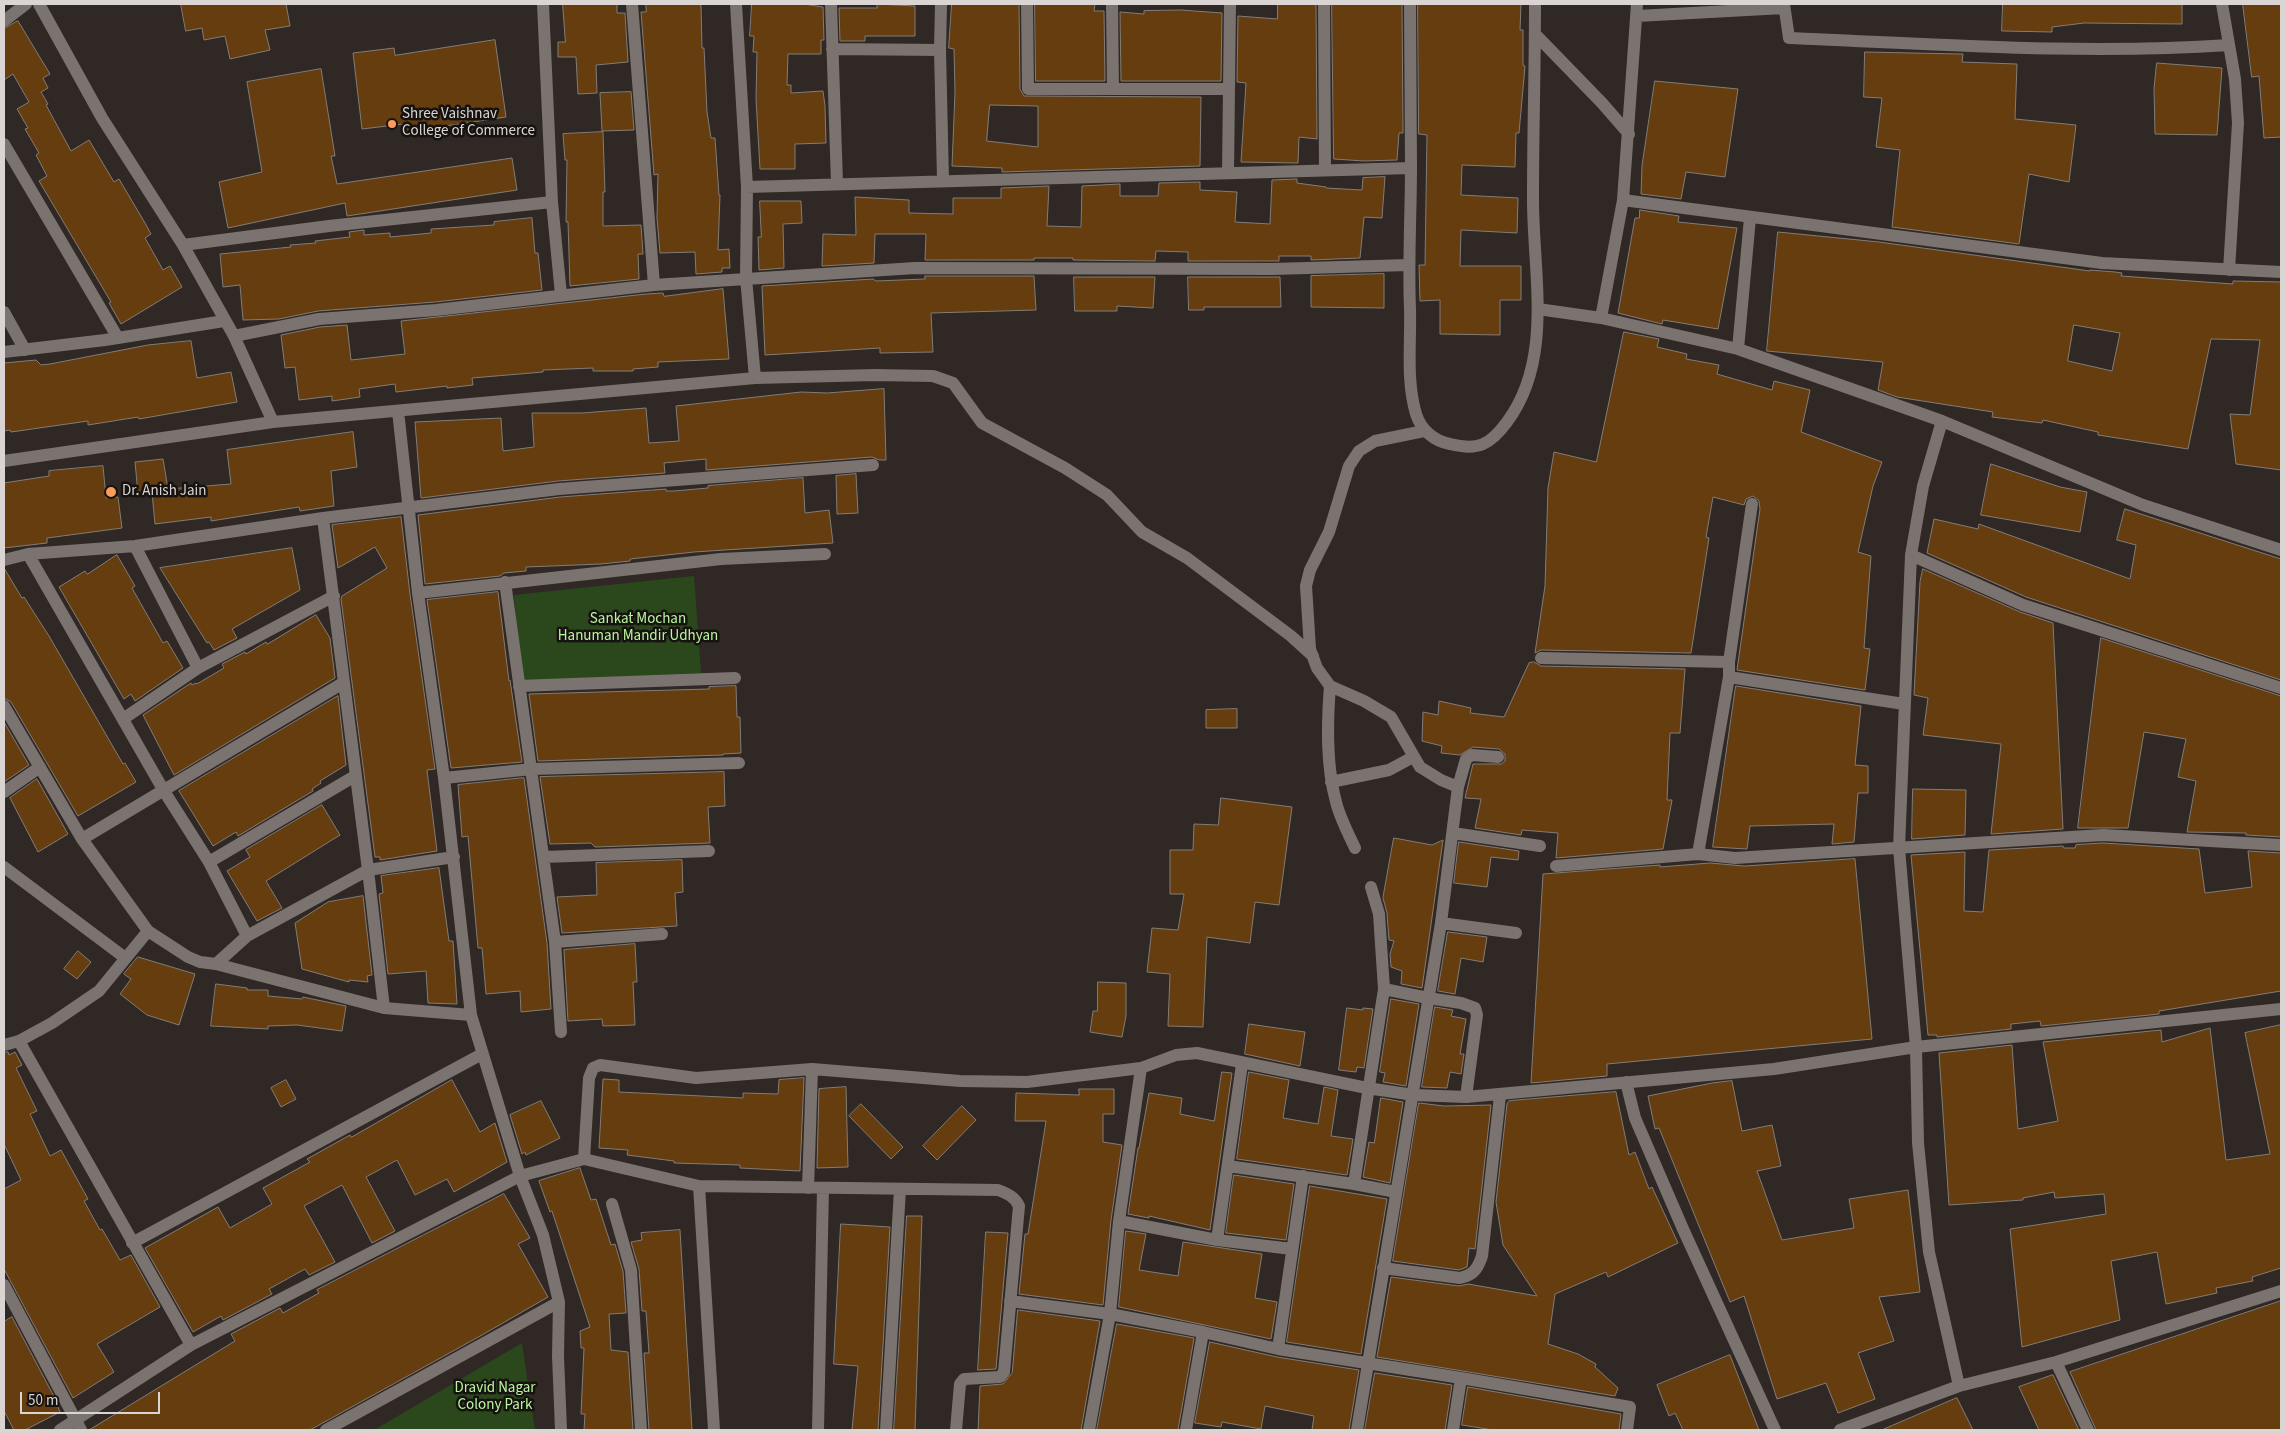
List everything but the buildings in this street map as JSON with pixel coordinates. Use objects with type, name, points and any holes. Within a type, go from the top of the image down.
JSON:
[{"type":"street","points":[[4,21],[26,4]]},
{"type":"street","points":[[39,4],[102,118],[183,245],[234,336],[273,422]]},
{"type":"street","points":[[543,4],[552,202],[561,295]]},
{"type":"street","points":[[632,4],[654,285]]},
{"type":"street","points":[[736,4],[747,186],[746,278],[755,378]]},
{"type":"street","points":[[832,4],[836,183]]},
{"type":"street","points":[[941,4],[940,50],[943,180]]},
{"type":"street","points":[[1027,4],[1028,90],[1228,89]]},
{"type":"street","points":[[1112,4],[1113,89]]},
{"type":"street","points":[[1228,172],[1230,4]]},
{"type":"street","points":[[1324,4],[1325,170]]},
{"type":"street","points":[[1410,4],[1411,168],[1408,265],[1410,384],[1416,416],[1424,431],[1442,442],[1463,447],[1479,446],[1495,438],[1515,411],[1532,366],[1538,309],[1533,193],[1535,4]]},
{"type":"street","points":[[2222,4],[2235,79],[2238,123],[2229,270]]},
{"type":"street","points":[[1601,318],[1623,200],[1637,10],[1784,6],[1789,38],[2064,49],[2160,50],[2229,45]]},
{"type":"street","points":[[1535,34],[1602,102],[1629,134]]},
{"type":"street","points":[[832,49],[940,50]]},
{"type":"street","points":[[4,144],[118,338]]},
{"type":"street","points":[[747,186],[1411,168]]},
{"type":"street","points":[[1623,200],[2102,263],[2281,272]]},
{"type":"street","points":[[183,245],[339,225],[552,202]]},
{"type":"street","points":[[1738,349],[1750,218]]},
{"type":"street","points":[[234,336],[319,319],[436,310],[654,285],[746,278],[916,268],[1273,269],[1408,265]]},
{"type":"street","points":[[1538,309],[1601,318],[1738,349],[1942,421],[2143,505],[2281,550]]},
{"type":"street","points":[[4,312],[24,350]]},
{"type":"street","points":[[4,352],[118,338],[224,320]]},
{"type":"street","points":[[4,460],[273,422],[755,378],[875,375],[933,376],[953,383],[982,423],[1065,468],[1107,495],[1142,532],[1187,558],[1291,636],[1313,656]]},
{"type":"street","points":[[398,411],[418,593],[444,778],[471,1015],[520,1176],[543,1235],[559,1302],[558,1356],[561,1430]]},
{"type":"street","points":[[1942,421],[1923,486],[1910,555],[1899,848],[1916,1047],[1918,1143],[1930,1252],[1959,1386]]},
{"type":"street","points":[[1424,431],[1375,441],[1360,451],[1349,466],[1328,532],[1310,570],[1306,586],[1310,649],[1317,668],[1330,686],[1364,701],[1391,717],[1399,727],[1416,762],[1441,780],[1458,787]]},
{"type":"street","points":[[4,560],[28,554],[135,546],[323,518],[559,489],[872,465]]},
{"type":"street","points":[[1698,854],[1729,678],[1729,662],[1752,504]]},
{"type":"street","points":[[323,518],[384,1008]]},
{"type":"street","points":[[135,546],[198,668]]},
{"type":"street","points":[[28,554],[164,791],[209,862],[247,936]]},
{"type":"street","points":[[418,593],[720,559],[825,554]]},
{"type":"street","points":[[1910,555],[2022,605],[2281,688]]},
{"type":"street","points":[[505,582],[555,942],[561,1032]]},
{"type":"street","points":[[123,719],[198,668],[334,596]]},
{"type":"street","points":[[1541,658],[1729,662]]},
{"type":"street","points":[[519,686],[735,678]]},
{"type":"street","points":[[1729,678],[1904,704]]},
{"type":"street","points":[[82,839],[343,683]]},
{"type":"street","points":[[1330,686],[1328,722],[1331,782],[1336,803],[1355,848]]},
{"type":"street","points":[[4,706],[82,839],[148,931],[188,957],[200,962],[216,964],[384,1008],[471,1015]]},
{"type":"street","points":[[1357,1430],[1383,1268],[1414,1095],[1441,923],[1458,787],[1466,759],[1472,755],[1498,757]]},
{"type":"street","points":[[1331,782],[1389,770],[1416,762]]},
{"type":"street","points":[[444,778],[532,769],[739,763]]},
{"type":"street","points":[[4,792],[40,767]]},
{"type":"street","points":[[209,862],[355,776]]},
{"type":"street","points":[[1453,833],[1540,846]]},
{"type":"street","points":[[1556,866],[1698,854],[1735,858],[2103,835],[2281,845]]},
{"type":"street","points":[[544,857],[709,851]]},
{"type":"street","points":[[216,964],[247,936],[368,870],[454,858]]},
{"type":"street","points":[[4,867],[124,957]]},
{"type":"street","points":[[1354,1184],[1367,1088],[1384,988],[1379,914],[1371,887]]},
{"type":"street","points":[[1441,923],[1516,933]]},
{"type":"street","points":[[4,1045],[19,1041],[52,1023],[99,991],[124,957],[148,931]]},
{"type":"street","points":[[555,942],[662,934]]},
{"type":"street","points":[[1384,988],[1461,1003],[1475,1008],[1477,1015],[1466,1097]]},
{"type":"street","points":[[584,1159],[590,1078],[593,1068],[600,1065],[696,1078],[812,1069],[960,1081],[1026,1082],[1141,1068],[1176,1055],[1197,1053],[1242,1064],[1414,1095],[1500,1096],[1626,1082],[1774,1070],[1916,1047],[2281,1010]]},
{"type":"street","points":[[19,1041],[191,1345]]},
{"type":"street","points":[[132,1243],[482,1054]]},
{"type":"street","points":[[1217,1240],[1242,1064]]},
{"type":"street","points":[[1090,1430],[1110,1314],[1119,1221],[1141,1068]]},
{"type":"street","points":[[808,1188],[812,1069]]},
{"type":"street","points":[[1626,1082],[1638,1127],[1775,1430]]},
{"type":"street","points":[[1383,1268],[1460,1278],[1470,1276],[1478,1267],[1482,1256],[1500,1096]]},
{"type":"street","points":[[60,1430],[79,1426],[191,1345],[520,1176],[584,1159],[698,1186],[998,1190],[1016,1200],[1019,1206],[1004,1372],[1000,1377],[964,1379],[960,1384],[956,1430]]},
{"type":"street","points":[[1228,1166],[1303,1176],[1396,1192]]},
{"type":"street","points":[[1278,1349],[1303,1176]]},
{"type":"street","points":[[698,1186],[714,1430]]},
{"type":"street","points":[[818,1430],[823,1188]]},
{"type":"street","points":[[886,1430],[900,1189]]},
{"type":"street","points":[[612,1204],[631,1270],[641,1430]]},
{"type":"street","points":[[1119,1221],[1217,1240],[1292,1249]]},
{"type":"street","points":[[4,1285],[79,1426]]},
{"type":"street","points":[[1840,1430],[1959,1386],[2056,1362],[2281,1291]]},
{"type":"street","points":[[326,1430],[559,1302]]},
{"type":"street","points":[[1010,1302],[1110,1314],[1278,1349],[1630,1407],[1627,1430]]},
{"type":"street","points":[[1186,1430],[1203,1332]]},
{"type":"street","points":[[2056,1362],[2088,1430]]},
{"type":"street","points":[[1453,1430],[1461,1378]]},
{"type":"green space","name":"Sankat Mochan Hanuman Mandir Udhyan","points":[[694,576],[701,673],[520,681],[514,595]]},
{"type":"green space","name":"Dravid Nagar Colony Park","points":[[522,1343],[535,1430],[374,1430]]},
{"type":"place","name":"Shree Vaishnav College of Commerce","points":[[392,124]]},
{"type":"place","name":"Dr. Anish Jain","points":[[111,492]]}]
